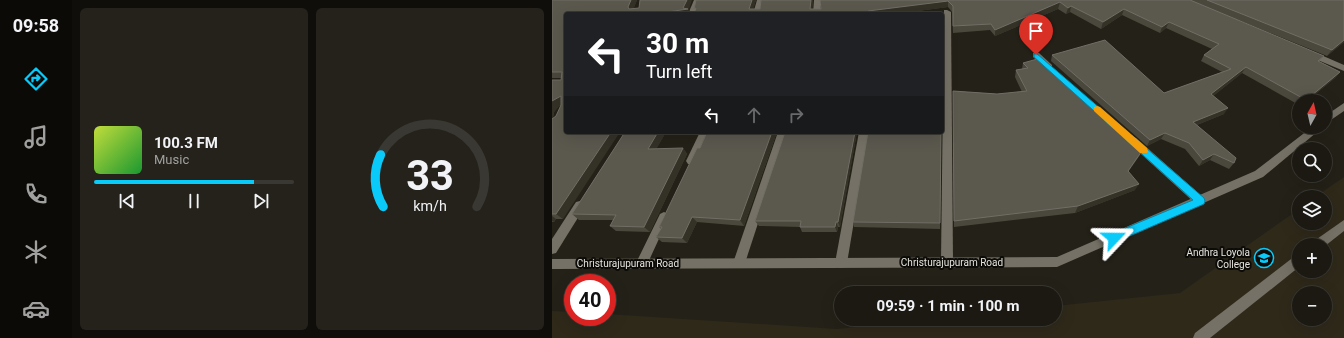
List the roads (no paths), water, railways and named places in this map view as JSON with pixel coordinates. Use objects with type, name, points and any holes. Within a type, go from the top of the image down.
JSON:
[{"type":"street","points":[[693,12],[697,0]]},
{"type":"street","points":[[757,12],[760,0]]},
{"type":"street","points":[[817,0],[817,12]]},
{"type":"street","points":[[947,12],[947,262]]},
{"type":"street","points":[[1301,50],[1344,68]]},
{"type":"street","points":[[1036,55],[1054,71]]},
{"type":"street","points":[[1332,115],[1344,106]]},
{"type":"street","points":[[1124,133],[1200,201]]},
{"type":"street","points":[[685,174],[704,134]]},
{"type":"street","points":[[739,263],[782,134]]},
{"type":"street","points":[[841,263],[864,134]]},
{"type":"street","name":"Christurajupuram Road","points":[[552,264],[1057,262],[1259,174],[1309,134]]},
{"type":"street","points":[[552,249],[585,197]]},
{"type":"street","points":[[642,264],[668,208]]},
{"type":"street","points":[[1327,238],[1344,225]]},
{"type":"street","points":[[1200,338],[1292,266]]},
{"type":"place","name":"Andhra Loyola College","points":[[1264,258]]}]
